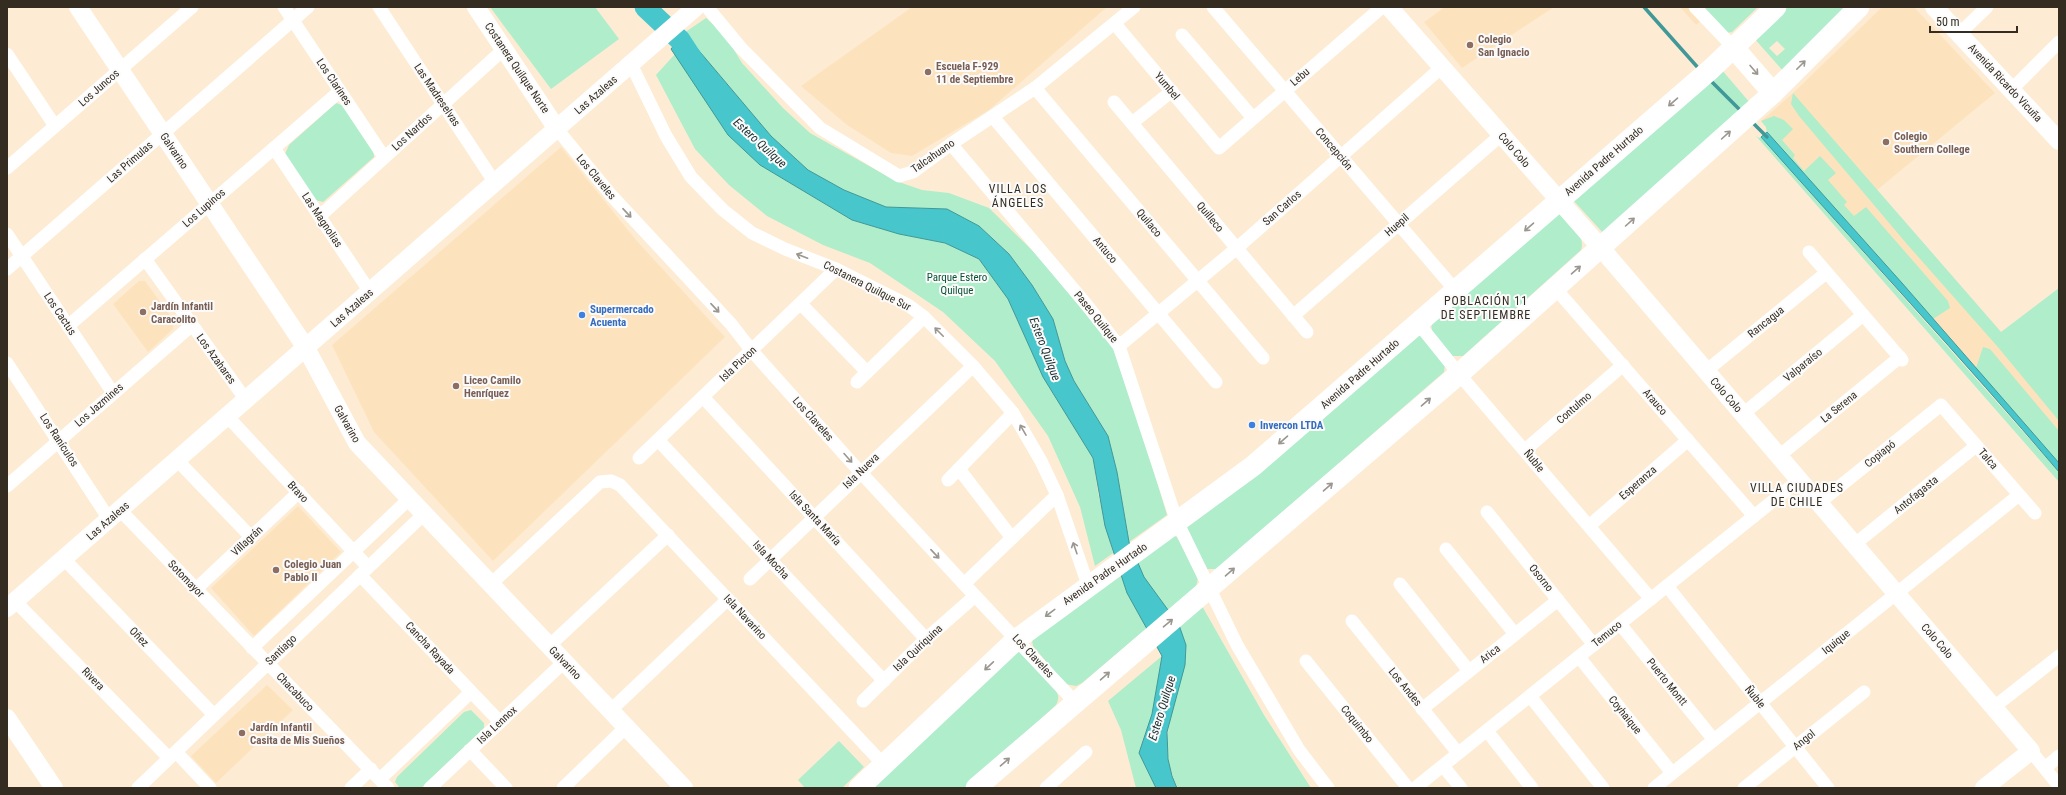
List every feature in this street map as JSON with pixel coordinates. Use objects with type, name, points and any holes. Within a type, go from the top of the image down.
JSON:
[{"type":"main road","name":"Galvarino","points":[[78,7],[306,348],[355,439],[424,514],[611,710],[681,787]]},
{"type":"main road","name":"Costanera Quilque Norte","points":[[476,7],[557,129]]},
{"type":"main road","name":"Las Azaleas","points":[[11,605],[696,7]]},
{"type":"main road","name":"Colo Colo","points":[[1389,7],[1558,201],[1601,248],[2031,751]]},
{"type":"main road","name":"Avenida Padre Hurtado","points":[[859,788],[1017,639],[1096,579],[1148,544],[1254,466],[1706,73],[1776,7]]},
{"type":"main road","points":[[976,788],[1147,640],[1210,590],[1459,374],[1773,93],[1859,7]]},
{"type":"main road","name":"Avenida Ricardo Vicuña","points":[[1934,7],[2059,141]]},
{"type":"main road","points":[[1734,48],[1773,93]]},
{"type":"main road","points":[[7,718],[54,788]]},
{"type":"main road","points":[[1984,788],[2031,751]]},
{"type":"street","name":"Los Clarines","points":[[284,7],[384,157]]},
{"type":"street","name":"Las Primulas","points":[[7,269],[308,7]]},
{"type":"street","name":"Las Madreselvas","points":[[378,7],[496,183]]},
{"type":"street","name":"Talcahuano","points":[[707,7],[741,48],[820,128],[900,176],[913,172],[950,144],[1035,88],[1134,7]]},
{"type":"street","name":"Concepción","points":[[1213,7],[1456,291]]},
{"type":"street","name":"Lebu","points":[[1219,148],[1382,7]]},
{"type":"street","points":[[1695,7],[1734,48]]},
{"type":"street","points":[[1959,34],[1987,7]]},
{"type":"street","name":"Los Juncos","points":[[7,168],[120,70],[184,10]]},
{"type":"street","name":"Yumbel","points":[[1115,24],[1219,148]]},
{"type":"street","points":[[1182,35],[1253,118]]},
{"type":"street","points":[[2011,90],[2059,42]]},
{"type":"street","name":"Los Nardos","points":[[320,216],[504,49]]},
{"type":"street","points":[[8,58],[55,126]]},
{"type":"street","name":"Costanera Quilque Sur","points":[[631,64],[666,136],[691,177],[723,210],[752,233],[785,249],[836,269],[908,305],[924,317],[973,366],[1013,413],[1041,461],[1096,579]]},
{"type":"street","name":"San Carlos","points":[[1120,346],[1237,248],[1442,67]]},
{"type":"street","name":"Quilaco","points":[[1035,88],[1263,358]]},
{"type":"street","name":"Los Lupinos","points":[[68,326],[340,91]]},
{"type":"street","points":[[1132,123],[1172,92]]},
{"type":"street","name":"Quilleco","points":[[1114,102],[1292,316],[1307,332]]},
{"type":"street","name":"Antuco","points":[[993,117],[1216,382]]},
{"type":"street","name":"Los Claveles","points":[[557,129],[611,195],[731,324],[752,351],[860,472],[1075,702]]},
{"type":"street","name":"Huepil","points":[[1292,316],[1501,135]]},
{"type":"street","name":"Paseo Quilque","points":[[950,144],[1120,346],[1177,522],[1237,645],[1300,750],[1328,788]]},
{"type":"street","name":"Las Magnolias","points":[[274,148],[370,292]]},
{"type":"street","name":"Los Cactus","points":[[7,234],[113,394]]},
{"type":"street","points":[[1809,252],[1863,315]]},
{"type":"street","name":"Los Azahares","points":[[145,259],[246,400]]},
{"type":"street","name":"Isla Picton","points":[[639,458],[836,269]]},
{"type":"street","name":"Rancagua","points":[[1706,371],[1826,272]]},
{"type":"street","name":"Arauco","points":[[1555,288],[1754,516]]},
{"type":"street","points":[[801,304],[867,372]]},
{"type":"street","name":"La Serena","points":[[1779,456],[1901,359],[1863,315]]},
{"type":"street","name":"Valparaíso","points":[[1743,414],[1863,315]]},
{"type":"street","points":[[857,382],[924,317]]},
{"type":"street","name":"Ñuble","points":[[1418,323],[1459,374],[1651,599]]},
{"type":"street","name":"Los Jazmines","points":[[7,486],[192,325]]},
{"type":"street","name":"Los Ranículos","points":[[7,363],[12,381],[115,514]]},
{"type":"street","name":"Contulmo","points":[[1525,450],[1623,365]]},
{"type":"street","name":"Isla Nueva","points":[[750,579],[860,472],[973,366]]},
{"type":"street","name":"Isla Santa María","points":[[703,397],[926,639]]},
{"type":"street","name":"Talca","points":[[1941,405],[2035,513]]},
{"type":"street","name":"Copiapó","points":[[1819,503],[1941,405]]},
{"type":"street","points":[[948,480],[1013,413]]},
{"type":"street","name":"Bravo","points":[[228,416],[353,552],[364,571]]},
{"type":"street","name":"Isla Mocha","points":[[658,440],[884,681]]},
{"type":"street","name":"Esperanza","points":[[1589,526],[1688,440]]},
{"type":"street","name":"Antofagasta","points":[[1855,544],[1976,446]]},
{"type":"street","points":[[178,460],[251,537]]},
{"type":"street","points":[[959,469],[1012,538]]},
{"type":"street","name":"Temuco","points":[[1415,788],[1800,480]]},
{"type":"street","name":"Isla Navarino","points":[[491,584],[600,482],[611,481],[620,485],[884,765]]},
{"type":"street","name":"Villagrán","points":[[196,589],[299,492]]},
{"type":"street","name":"Iquique","points":[[1654,788],[2019,495]]},
{"type":"street","points":[[964,584],[1057,496]]},
{"type":"street","name":"Santiago","points":[[252,648],[410,498]]},
{"type":"street","name":"Osorno","points":[[1487,512],[1594,645]]},
{"type":"street","name":"Sotomayor","points":[[115,514],[196,589],[252,648]]},
{"type":"street","name":"Santiago","points":[[138,788],[424,514]]},
{"type":"street","points":[[549,646],[668,535]]},
{"type":"street","points":[[1446,549],[1515,634]]},
{"type":"street","name":"Oñez","points":[[64,559],[214,715]]},
{"type":"street","name":"Cancha Rayada","points":[[364,571],[471,692],[500,722]]},
{"type":"street","points":[[1400,584],[1470,671]]},
{"type":"street","name":"Ñuble","points":[[1667,586],[1828,788]]},
{"type":"street","name":"Isla Quiriquina","points":[[863,701],[926,639],[975,596]]},
{"type":"street","points":[[611,710],[728,599]]},
{"type":"street","name":"Arica","points":[[1422,708],[1558,600]]},
{"type":"street","name":"Rivera","points":[[11,605],[172,755],[210,788]]},
{"type":"street","name":"Los Andes","points":[[1352,621],[1458,753]]},
{"type":"street","name":"Puerto Montt","points":[[1620,624],[1714,740]]},
{"type":"street","name":"Chacabuco","points":[[252,648],[380,779]]},
{"type":"street","points":[[1994,707],[2059,656]]},
{"type":"street","name":"Coyhaique","points":[[1579,657],[1672,773]]},
{"type":"street","name":"Coquimbo","points":[[1306,661],[1408,788]]},
{"type":"street","name":"Isla Lennox","points":[[430,788],[564,662]]},
{"type":"street","points":[[351,788],[380,779],[471,692]]},
{"type":"street","name":"Angol","points":[[1748,787],[1864,692]]},
{"type":"street","points":[[1530,696],[1603,788]]},
{"type":"street","points":[[563,788],[626,727]]},
{"type":"street","points":[[1486,731],[1532,788]]},
{"type":"street","points":[[470,750],[506,788]]},
{"type":"street","name":"Colo Colo","points":[[2031,751],[2059,786]]},
{"type":"street","points":[[1046,788],[1086,752]]},
{"type":"street","points":[[2044,768],[2059,756]]},
{"type":"street","points":[[1443,766],[1461,788]]},
{"type":"shaded area","name":"Escuela F-929 11 de Septiembre","points":[[912,7],[1107,7],[989,110],[912,156],[891,153],[847,125],[801,86]]},
{"type":"shaded area","name":"Colegio San Ignacio","points":[[1445,7],[1554,7],[1462,68],[1424,22]]},
{"type":"shaded area","points":[[1680,7],[1716,7],[1696,25]]},
{"type":"shaded area","points":[[1882,7],[1914,7],[1995,93],[1877,190],[2059,398],[2059,463],[1902,283],[1767,132],[1766,127],[1761,121],[1793,93]]},
{"type":"shaded area","points":[[561,147],[636,240],[725,337],[493,561],[374,432],[332,345]]},
{"type":"shaded area","name":"Jardín Infantil Caracolito","points":[[139,281],[145,281],[174,321],[173,329],[148,352],[113,304]]},
{"type":"shaded area","name":"Colegio Juan Pablo II","points":[[298,506],[341,552],[254,636],[211,588]]},
{"type":"shaded area","name":"Jardín Infantil Casita de Mis Sueños","points":[[267,685],[293,710],[216,783],[191,756]]},
{"type":"green space","points":[[490,7],[595,7],[619,39],[551,89]]},
{"type":"green space","points":[[1701,7],[1758,7],[1732,32],[1727,33]]},
{"type":"green space","points":[[1784,7],[1851,7],[1785,73],[1753,37]],"holes":[[[1777,41],[1785,49],[1777,56],[1769,48]]]},
{"type":"green space","name":"Parque Estero Quilque","points":[[706,18],[725,35],[742,63],[783,108],[810,133],[896,181],[922,190],[949,193],[989,208],[1037,255],[1113,347],[1140,425],[1167,515],[1129,542],[1117,472],[1108,436],[1074,381],[1065,361],[1053,319],[1032,285],[1009,254],[979,226],[947,209],[886,207],[844,190],[808,170],[771,136],[684,33]]},
{"type":"green space","name":"Parque Estero Quilque","points":[[675,54],[698,88],[760,165],[852,220],[899,234],[945,243],[979,259],[1008,299],[1043,377],[1093,458],[1098,493],[1113,553],[1095,566],[1080,507],[1048,436],[995,361],[943,312],[870,263],[823,245],[767,216],[729,185],[695,149],[656,75]]},
{"type":"green space","points":[[1721,69],[1751,104],[1605,235],[1573,200]]},
{"type":"green space","points":[[1793,93],[2001,332],[2059,288],[2059,421],[1997,346],[1906,243],[1799,116],[1791,104]]},
{"type":"green space","points":[[336,103],[344,106],[373,148],[374,157],[323,202],[315,200],[285,154],[289,145]]},
{"type":"green space","points":[[1774,116],[1784,120],[1793,129],[1782,140],[1795,155],[1793,158],[1804,171],[1820,156],[1836,173],[1828,180],[1847,202],[1844,205],[1854,216],[1866,207],[1948,301],[1950,308],[1933,319],[1767,132],[1766,127],[1761,121]]},
{"type":"green space","points":[[1756,136],[1759,138],[1761,137],[2059,472],[2059,482]]},
{"type":"green space","points":[[1559,214],[1576,230],[1581,240],[1581,250],[1463,356],[1452,356],[1432,331],[1431,322]]},
{"type":"green space","points":[[1414,336],[1421,336],[1445,365],[1444,372],[1217,569],[1207,569],[1188,532],[1187,526]]},
{"type":"green space","points":[[1983,347],[1990,349],[2059,431],[2059,463],[1976,368]]},
{"type":"green space","points":[[1172,535],[1177,537],[1198,578],[1196,587],[1082,683],[1076,686],[1065,684],[1033,646],[1032,640]]},
{"type":"green space","points":[[1202,606],[1264,715],[1311,788],[1178,788],[1171,771],[1167,742],[1186,649],[1185,641],[1179,625]]},
{"type":"green space","points":[[1018,651],[1024,654],[1056,691],[1058,694],[1057,703],[966,788],[868,788]]},
{"type":"green space","points":[[1162,656],[1152,714],[1139,753],[1156,788],[1136,788],[1121,730],[1108,701]]},
{"type":"green space","points":[[471,710],[484,723],[484,728],[421,788],[400,788],[395,782],[397,777],[464,712]]},
{"type":"green space","points":[[839,741],[864,767],[842,788],[805,788],[798,780]]},
{"type":"water","points":[[684,33],[771,136],[808,170],[844,190],[886,207],[947,209],[979,226],[1009,254],[1032,285],[1053,319],[1065,361],[1074,381],[1108,436],[1117,472],[1129,542],[1144,577],[1179,625],[1186,645],[1185,665],[1167,732],[1168,759],[1172,776],[1177,788],[1156,788],[1139,753],[1152,714],[1162,656],[1127,593],[1105,526],[1093,458],[1043,377],[1008,299],[979,259],[945,243],[899,234],[852,220],[760,165],[728,135],[671,49]]},
{"type":"water","points":[[1767,132],[1902,283],[2059,463],[2059,472],[1948,345],[1761,137]]},
{"type":"waterway","name":"Estero Quilque","points":[[645,7],[680,40],[695,63]]},
{"type":"waterway","points":[[1644,7],[1700,70]]},
{"type":"waterway","points":[[1709,79],[1741,111]]},
{"type":"waterway","points":[[1751,121],[1767,137]]},
{"type":"place","name":"Colegio San Ignacio","points":[[1470,45]]},
{"type":"place","name":"Escuela F-929 11 de Septiembre","points":[[928,72]]},
{"type":"place","name":"Colegio Southern College","points":[[1886,142]]},
{"type":"place","name":"Jardín Infantil Caracolito","points":[[143,312]]},
{"type":"place","name":"Supermercado Acuenta","points":[[582,315]]},
{"type":"place","name":"Liceo Camilo Henríquez","points":[[456,386]]},
{"type":"place","name":"Invercon LTDA","points":[[1252,425]]},
{"type":"place","name":"Colegio Juan Pablo II","points":[[276,570]]},
{"type":"place","name":"Jardín Infantil Casita de Mis Sueños","points":[[242,733]]},
{"type":"district","name":"VILLA LOS ÁNGELES","points":[[1018,196]]},
{"type":"district","name":"POBLACIÓN 11 DE SEPTIEMBRE","points":[[1486,308]]},
{"type":"district","name":"VILLA CIUDADES DE CHILE","points":[[1797,495]]}]
